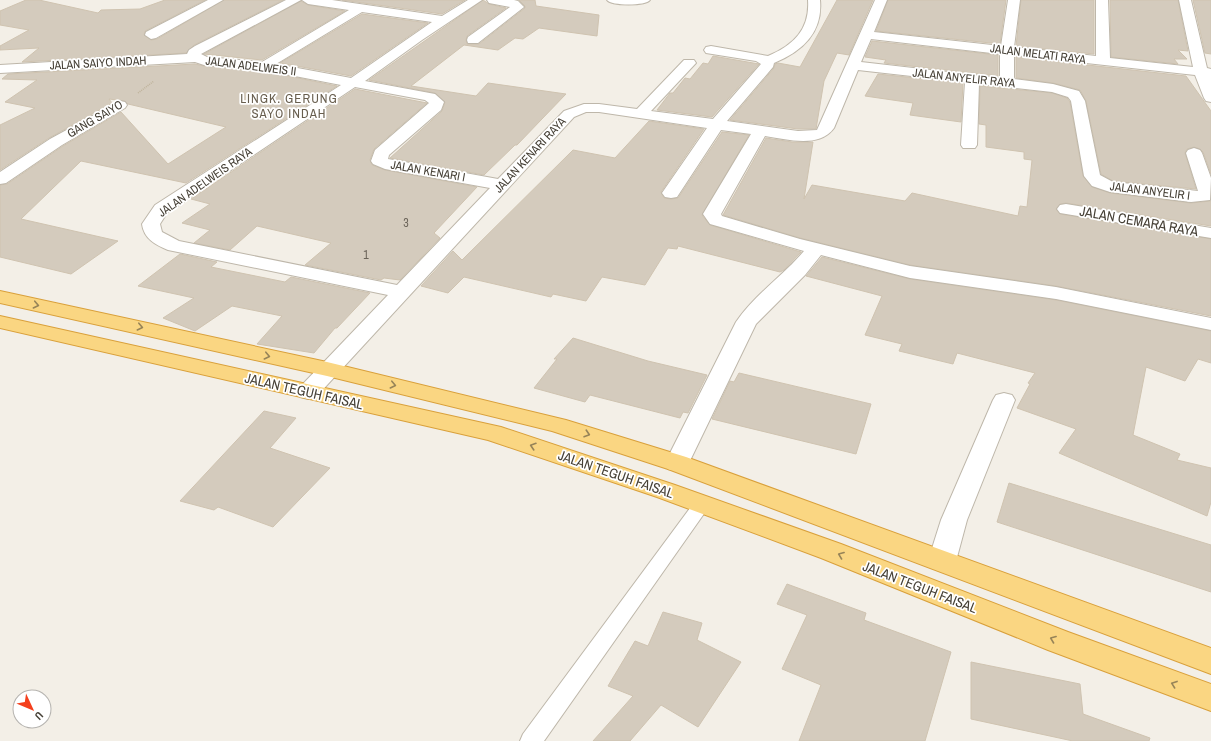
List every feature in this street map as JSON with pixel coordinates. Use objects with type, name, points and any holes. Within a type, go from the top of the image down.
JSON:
[{"type":"highway","name":"JALAN TEGUH FAISAL","points":[[0,297],[327,369],[558,425],[677,463],[1211,661]]},
{"type":"highway","name":"JALAN TEGUH FAISAL","points":[[0,322],[493,433],[702,504],[831,552],[1058,641],[1211,698]]},
{"type":"highway","points":[[171,360],[195,340]]},
{"type":"street","points":[[151,35],[217,0]]},
{"type":"street","name":"JALAN ADELWEIS II","points":[[295,0],[200,49],[194,53],[195,58],[204,61],[264,66],[354,82]]},
{"type":"street","points":[[308,0],[444,20]]},
{"type":"street","name":"JALAN ADELWEIS RAYA","points":[[402,292],[175,246],[161,240],[152,233],[151,228],[153,219],[161,209],[476,0]]},
{"type":"street","points":[[473,40],[518,7],[514,4],[493,0]]},
{"type":"street","points":[[613,0],[644,0]]},
{"type":"street","points":[[711,50],[759,57],[767,61],[785,54],[803,38],[813,22],[815,14],[814,0]]},
{"type":"street","name":"JALAN KENARI RAYA","points":[[308,392],[327,369],[572,112],[594,108],[640,113],[760,131],[802,136],[815,135],[824,131],[881,0]]},
{"type":"street","points":[[1007,82],[1007,50],[1014,0]]},
{"type":"street","points":[[1102,0],[1103,61]]},
{"type":"street","points":[[1185,0],[1191,34],[1206,72],[1211,98]]},
{"type":"street","points":[[264,66],[360,8]]},
{"type":"street","points":[[1191,34],[1204,36]]},
{"type":"street","name":"JALAN MELATI RAYA","points":[[865,35],[1206,72]]},
{"type":"street","name":"JALAN SAIYO INDAH","points":[[0,69],[195,58]]},
{"type":"street","points":[[671,193],[716,125],[768,65],[767,61]]},
{"type":"street","points":[[640,113],[689,63]]},
{"type":"street","name":"JALAN ANYELIR RAYA","points":[[853,65],[1007,82],[1058,89],[1074,94],[1078,101],[1092,176],[1098,182]]},
{"type":"street","points":[[969,145],[972,79]]},
{"type":"street","name":"JALAN KENARI I","points":[[354,82],[420,94],[433,98],[437,102],[436,107],[433,110],[381,153],[379,161],[385,164],[503,185]]},
{"type":"street","name":"GANG SAIYO","points":[[0,179],[56,142],[120,105]]},
{"type":"street","points":[[760,131],[712,216],[716,220],[910,272],[1056,293],[1211,324]]},
{"type":"street","name":"JALAN ANYELIR I","points":[[1098,182],[1113,188],[1191,197],[1204,196],[1207,191],[1194,153]]},
{"type":"street","name":"JALAN CEMARA RAYA","points":[[1066,209],[1211,233]]},
{"type":"street","points":[[677,463],[746,322],[756,310],[798,271],[817,248]]},
{"type":"street","points":[[942,561],[954,520],[1004,400]]},
{"type":"lane","points":[[531,741],[702,504]]},
{"type":"path","name":"GANG SAIYO","points":[[120,105],[155,80]]},
{"type":"building","points":[[26,0],[39,0],[98,13],[101,10],[140,9],[165,0],[205,0],[145,31],[144,35],[151,40],[157,39],[224,0],[283,0],[194,45],[186,53],[22,62],[39,48],[0,50],[0,46],[29,30],[0,25],[0,11]]},
{"type":"building","points":[[342,0],[465,0],[442,14]]},
{"type":"building","points":[[483,0],[489,4],[506,8],[467,36],[467,44],[479,44],[525,8],[519,0],[535,0],[536,6],[599,15],[597,36],[539,28],[523,39],[515,38],[498,50],[464,45],[411,86],[476,96],[488,83],[566,94],[517,145],[515,145],[484,175],[390,158],[442,111],[445,102],[435,93],[369,80]]},
{"type":"building","points":[[837,0],[873,0],[849,55],[837,53],[824,81],[816,129],[798,129],[730,120],[774,68],[775,64],[778,63],[800,67]]},
{"type":"building","points":[[888,0],[1006,0],[1000,44],[876,31]]},
{"type":"building","points":[[1021,0],[1094,0],[1094,54],[1016,46]]},
{"type":"building","points":[[1110,0],[1178,0],[1188,51],[1178,50],[1187,59],[1174,59],[1178,64],[1111,57]]},
{"type":"building","points":[[1193,0],[1211,0],[1211,54],[1205,53]]},
{"type":"building","points":[[301,1],[308,5],[345,11],[262,60],[204,54]]},
{"type":"building","points":[[362,14],[428,23],[351,76],[280,63]]},
{"type":"building","points":[[872,41],[998,55],[998,76],[884,63],[886,60],[865,57]]},
{"type":"building","points":[[713,56],[759,64],[712,117],[657,110],[670,93],[673,93],[685,78],[690,79],[703,63],[708,64]]},
{"type":"building","points":[[1016,57],[1186,76],[1211,111],[1211,174],[1203,152],[1194,147],[1187,149],[1185,153],[1196,189],[1113,181],[1101,174],[1086,101],[1080,90],[1053,83],[1016,78]]},
{"type":"building","points":[[195,64],[264,71],[337,86],[186,183],[81,161],[21,219],[118,241],[71,274],[0,257],[0,185],[7,184],[63,146],[121,112],[168,164],[226,127],[128,104],[125,101],[109,99],[112,103],[49,138],[0,170],[0,125],[35,108],[5,102],[37,80],[2,79],[8,74]]},
{"type":"building","points":[[878,74],[963,83],[961,122],[910,115],[913,103],[865,96]]},
{"type":"building","points":[[980,86],[1052,93],[1067,98],[1070,102],[1083,176],[1092,187],[1110,193],[1191,203],[1211,201],[1211,226],[1066,203],[1060,204],[1056,209],[1060,214],[1211,239],[1211,316],[1056,286],[910,265],[800,238],[723,215],[766,138],[792,142],[813,142],[804,199],[812,185],[905,201],[912,193],[1018,216],[1020,206],[1027,207],[1032,160],[1024,159],[1024,152],[986,147],[986,125],[979,124]]},
{"type":"building","points":[[355,89],[427,103],[374,149],[370,160],[372,165],[385,170],[477,187],[434,233],[440,238],[400,280],[384,278],[381,280],[305,265],[331,243],[257,226],[230,250],[194,243],[210,230],[182,223],[210,204],[191,199]]},
{"type":"building","points":[[649,121],[704,129],[661,192],[664,198],[671,199],[678,198],[722,132],[749,135],[702,215],[710,225],[801,252],[784,270],[780,272],[678,246],[677,249],[668,248],[645,285],[602,277],[586,301],[553,294],[551,297],[464,277],[448,293],[421,286],[453,251],[462,260],[573,150],[615,158]]},
{"type":"building","points":[[180,254],[217,262],[211,267],[285,282],[291,277],[370,293],[337,328],[335,328],[314,353],[257,344],[282,316],[232,306],[195,331],[163,318],[194,298],[138,286]]},
{"type":"building","points":[[822,257],[910,279],[1056,300],[1211,331],[1211,363],[1198,359],[1185,381],[1146,367],[1133,435],[1180,454],[1177,460],[1211,468],[1211,502],[1207,516],[1059,453],[1076,429],[1017,408],[1030,384],[1028,383],[1035,373],[957,353],[953,364],[899,351],[902,344],[865,335],[882,296],[806,276]]},
{"type":"building","points":[[573,338],[648,361],[707,375],[688,413],[683,412],[680,418],[590,395],[585,402],[534,388],[557,359],[554,359]]},
{"type":"building","points":[[739,373],[871,404],[856,454],[712,419],[730,381],[734,382]]},
{"type":"building","points":[[264,411],[296,418],[270,448],[330,468],[273,527],[218,507],[214,510],[180,501]]},
{"type":"building","points":[[1009,483],[1211,545],[1211,592],[997,522]]},
{"type":"building","points":[[787,584],[866,613],[864,620],[951,652],[925,741],[799,741],[821,685],[782,669],[807,615],[777,604]]},
{"type":"building","points":[[663,612],[702,623],[697,640],[741,662],[698,727],[661,705],[630,741],[593,741],[633,696],[608,686],[635,641],[648,646]]},
{"type":"building","points":[[971,662],[1080,684],[1083,714],[1150,738],[1149,741],[1073,741],[971,719]]},
{"type":"district","name":"LINGK. GERUNG SAYO INDAH","points":[[289,106]]}]
